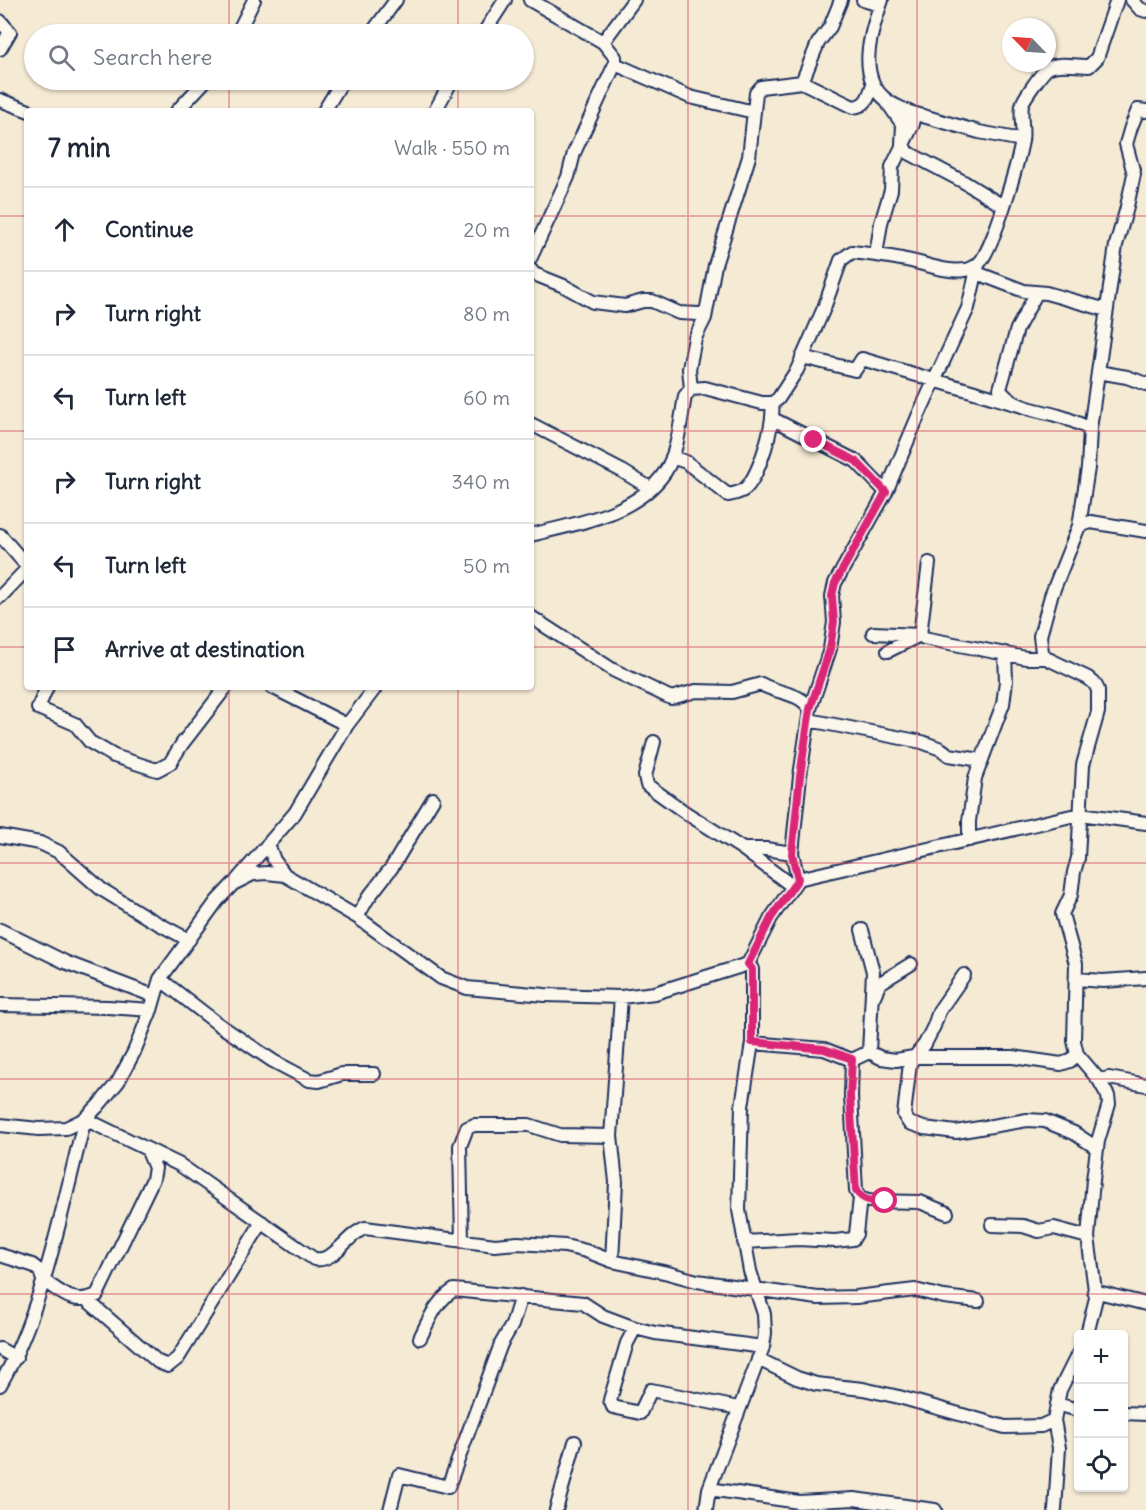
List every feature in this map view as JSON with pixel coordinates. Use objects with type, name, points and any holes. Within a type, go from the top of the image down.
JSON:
[{"type":"street","points":[[242,24],[254,0]]},
{"type":"street","points":[[378,24],[396,0]]},
{"type":"street","points":[[489,24],[505,0]]},
{"type":"street","points":[[530,0],[603,42],[615,57],[615,64],[574,153],[568,177],[534,251]]},
{"type":"street","points":[[603,42],[634,0]]},
{"type":"street","points":[[802,82],[818,43],[830,27],[841,0]]},
{"type":"street","points":[[863,0],[881,3],[868,46],[868,66],[873,84],[903,125],[902,144],[907,152],[1003,206]]},
{"type":"street","points":[[268,844],[274,860],[285,875],[357,917],[441,978],[461,987],[545,995],[621,997],[655,993],[748,964],[771,918],[795,882],[792,854],[800,776],[809,714],[830,649],[834,622],[832,596],[835,583],[886,492],[968,308],[977,269],[992,242],[1022,140],[1024,98],[1036,85],[1043,72],[1049,68],[1089,66],[1093,63],[1097,58],[1117,0]]},
{"type":"street","points":[[1132,0],[1140,9],[1146,10]]},
{"type":"street","points":[[0,21],[10,32],[0,49]]},
{"type":"street","points":[[615,64],[690,97],[754,112]]},
{"type":"street","points":[[691,389],[689,369],[694,338],[705,318],[715,265],[749,157],[755,98],[761,87],[802,82],[853,107],[865,102],[873,84]]},
{"type":"street","points":[[180,108],[197,90]]},
{"type":"street","points":[[326,108],[337,90]]},
{"type":"street","points":[[437,108],[447,90]]},
{"type":"street","points":[[0,100],[24,109]]},
{"type":"street","points":[[887,101],[909,112],[979,132],[1022,140]]},
{"type":"street","points":[[1046,658],[1042,652],[1040,636],[1051,596],[1078,526],[1088,468],[1090,429],[1116,244],[1134,174],[1126,144],[1138,110],[1146,111]]},
{"type":"street","points":[[876,255],[881,223],[891,190],[892,167],[913,124],[909,112]]},
{"type":"street","points":[[534,534],[591,520],[619,509],[650,488],[666,472],[672,456],[685,396],[691,389],[705,388],[762,403],[772,403],[778,399],[802,357],[824,308],[841,260],[852,252],[951,270],[977,269],[1002,284],[1036,294],[1046,293],[1107,310]]},
{"type":"street","points":[[534,274],[564,286],[593,302],[625,306],[652,301],[679,313],[699,314],[705,318]]},
{"type":"street","points":[[1019,405],[1004,396],[1000,389],[1017,329],[1036,294]]},
{"type":"street","points":[[802,357],[855,370],[862,359],[1062,417],[1090,429]]},
{"type":"street","points":[[1098,372],[1127,377],[1146,384]]},
{"type":"street","points":[[672,456],[686,462],[728,495],[745,489],[762,459],[773,419],[772,403]]},
{"type":"street","points":[[773,419],[856,461],[886,492]]},
{"type":"street","points":[[534,427],[622,471],[650,488]]},
{"type":"street","points":[[1078,526],[1091,522],[1146,531]]},
{"type":"street","points":[[0,535],[24,563]]},
{"type":"street","points":[[920,635],[929,562]]},
{"type":"street","points":[[0,597],[24,570]]},
{"type":"street","points":[[534,619],[613,670],[671,698],[696,691],[732,692],[760,684],[773,691],[801,697],[809,714]]},
{"type":"street","points":[[873,633],[920,635],[924,638],[1026,658],[1046,658],[1088,678],[1098,690],[1098,712],[1083,765],[1078,858],[1071,895],[1062,914],[1076,964],[1074,1041],[1077,1054],[1098,1080],[1108,1096],[1109,1104],[1097,1148],[1088,1237],[1096,1298],[1090,1330]]},
{"type":"street","points":[[888,651],[920,635]]},
{"type":"street","points":[[969,840],[969,821],[975,778],[1003,704],[1006,681],[1005,653]]},
{"type":"street","points":[[46,690],[38,708],[75,724],[90,742],[114,756],[157,770],[170,763],[224,690]]},
{"type":"street","points":[[278,690],[347,725]]},
{"type":"street","points":[[0,1125],[39,1129],[66,1128],[84,1119],[118,1082],[134,1052],[151,1010],[160,979],[233,884],[295,813],[347,725],[374,690]]},
{"type":"street","points":[[809,714],[922,742],[941,749],[949,755],[981,760]]},
{"type":"street","points":[[654,742],[645,776],[647,785],[686,813],[795,882],[1080,814],[1146,822]]},
{"type":"street","points":[[357,917],[368,898],[392,867],[434,799]]},
{"type":"street","points":[[0,836],[40,843],[59,852],[101,889],[189,940]]},
{"type":"street","points":[[743,849],[766,849],[792,854]]},
{"type":"street","points":[[233,884],[253,874],[285,875]]},
{"type":"street","points":[[0,930],[65,962],[154,996]]},
{"type":"street","points":[[862,930],[873,972],[869,1052]]},
{"type":"street","points":[[706,1510],[709,1489],[760,1353],[765,1333],[764,1314],[750,1271],[739,1210],[742,1106],[752,1042],[752,969],[748,964]]},
{"type":"street","points":[[873,1000],[880,983],[911,964]]},
{"type":"street","points":[[964,975],[939,1011],[925,1044],[910,1064],[904,1115],[909,1123],[924,1128],[956,1132],[1027,1120],[1045,1121],[1074,1133],[1097,1148]]},
{"type":"street","points":[[1076,979],[1103,981],[1146,978]]},
{"type":"street","points":[[160,979],[218,1024],[273,1061],[309,1080],[319,1081],[342,1074],[374,1074]]},
{"type":"street","points":[[612,1261],[616,1182],[611,1136],[621,997]]},
{"type":"street","points":[[0,1005],[151,1010]]},
{"type":"street","points":[[752,1042],[824,1049],[852,1059],[869,1052],[881,1058],[896,1060],[914,1057],[1013,1057],[1061,1064],[1070,1061],[1077,1054]]},
{"type":"street","points":[[744,1242],[798,1239],[835,1241],[853,1239],[856,1234],[860,1198],[856,1191],[850,1096],[852,1059]]},
{"type":"street","points":[[1098,1080],[1109,1078],[1146,1085]]},
{"type":"street","points":[[84,1119],[180,1165],[314,1259],[321,1260],[330,1256],[356,1231],[365,1228],[495,1245],[518,1243],[565,1246],[612,1261],[668,1272],[698,1281],[818,1298],[856,1298],[915,1290],[978,1301]]},
{"type":"street","points":[[0,1385],[16,1358],[43,1280],[84,1119]]},
{"type":"street","points":[[462,1241],[460,1146],[467,1128],[474,1125],[529,1125],[560,1135],[611,1136]]},
{"type":"street","points":[[0,1255],[32,1265],[40,1271],[43,1280],[66,1296],[76,1300],[87,1300],[97,1295],[153,1179],[155,1168],[147,1149]]},
{"type":"street","points":[[860,1198],[868,1201],[920,1202],[947,1213]]},
{"type":"street","points":[[87,1300],[158,1362],[168,1366],[178,1358],[262,1222]]},
{"type":"street","points":[[992,1225],[1023,1226],[1039,1231],[1054,1228],[1088,1237]]},
{"type":"street","points":[[420,1338],[443,1296],[454,1290],[583,1303],[603,1316],[634,1328],[760,1353],[797,1378],[816,1384],[863,1389],[899,1397],[1005,1427],[1041,1426],[1054,1420]]},
{"type":"street","points":[[1094,1291],[1146,1304]]},
{"type":"street","points":[[390,1510],[399,1475],[448,1487],[501,1344],[512,1325],[521,1296]]},
{"type":"street","points":[[634,1328],[627,1343],[610,1400],[613,1407],[642,1412],[651,1390],[738,1408]]},
{"type":"street","points":[[0,1349],[16,1358]]},
{"type":"street","points":[[1055,1510],[1059,1448],[1054,1420],[1060,1390],[1074,1362]]},
{"type":"street","points":[[1057,1404],[1074,1409]]},
{"type":"street","points":[[1128,1413],[1146,1414]]},
{"type":"street","points":[[556,1510],[575,1442]]},
{"type":"street","points":[[709,1489],[800,1502],[935,1510]]},
{"type":"route","points":[[814,440],[856,461],[886,492],[848,556],[835,583],[832,596],[834,622],[830,649],[810,709],[800,776],[792,854],[798,879],[771,918],[748,964],[752,969],[752,1042],[824,1049],[852,1059],[850,1096],[856,1191],[860,1198],[868,1201],[885,1201]]}]
